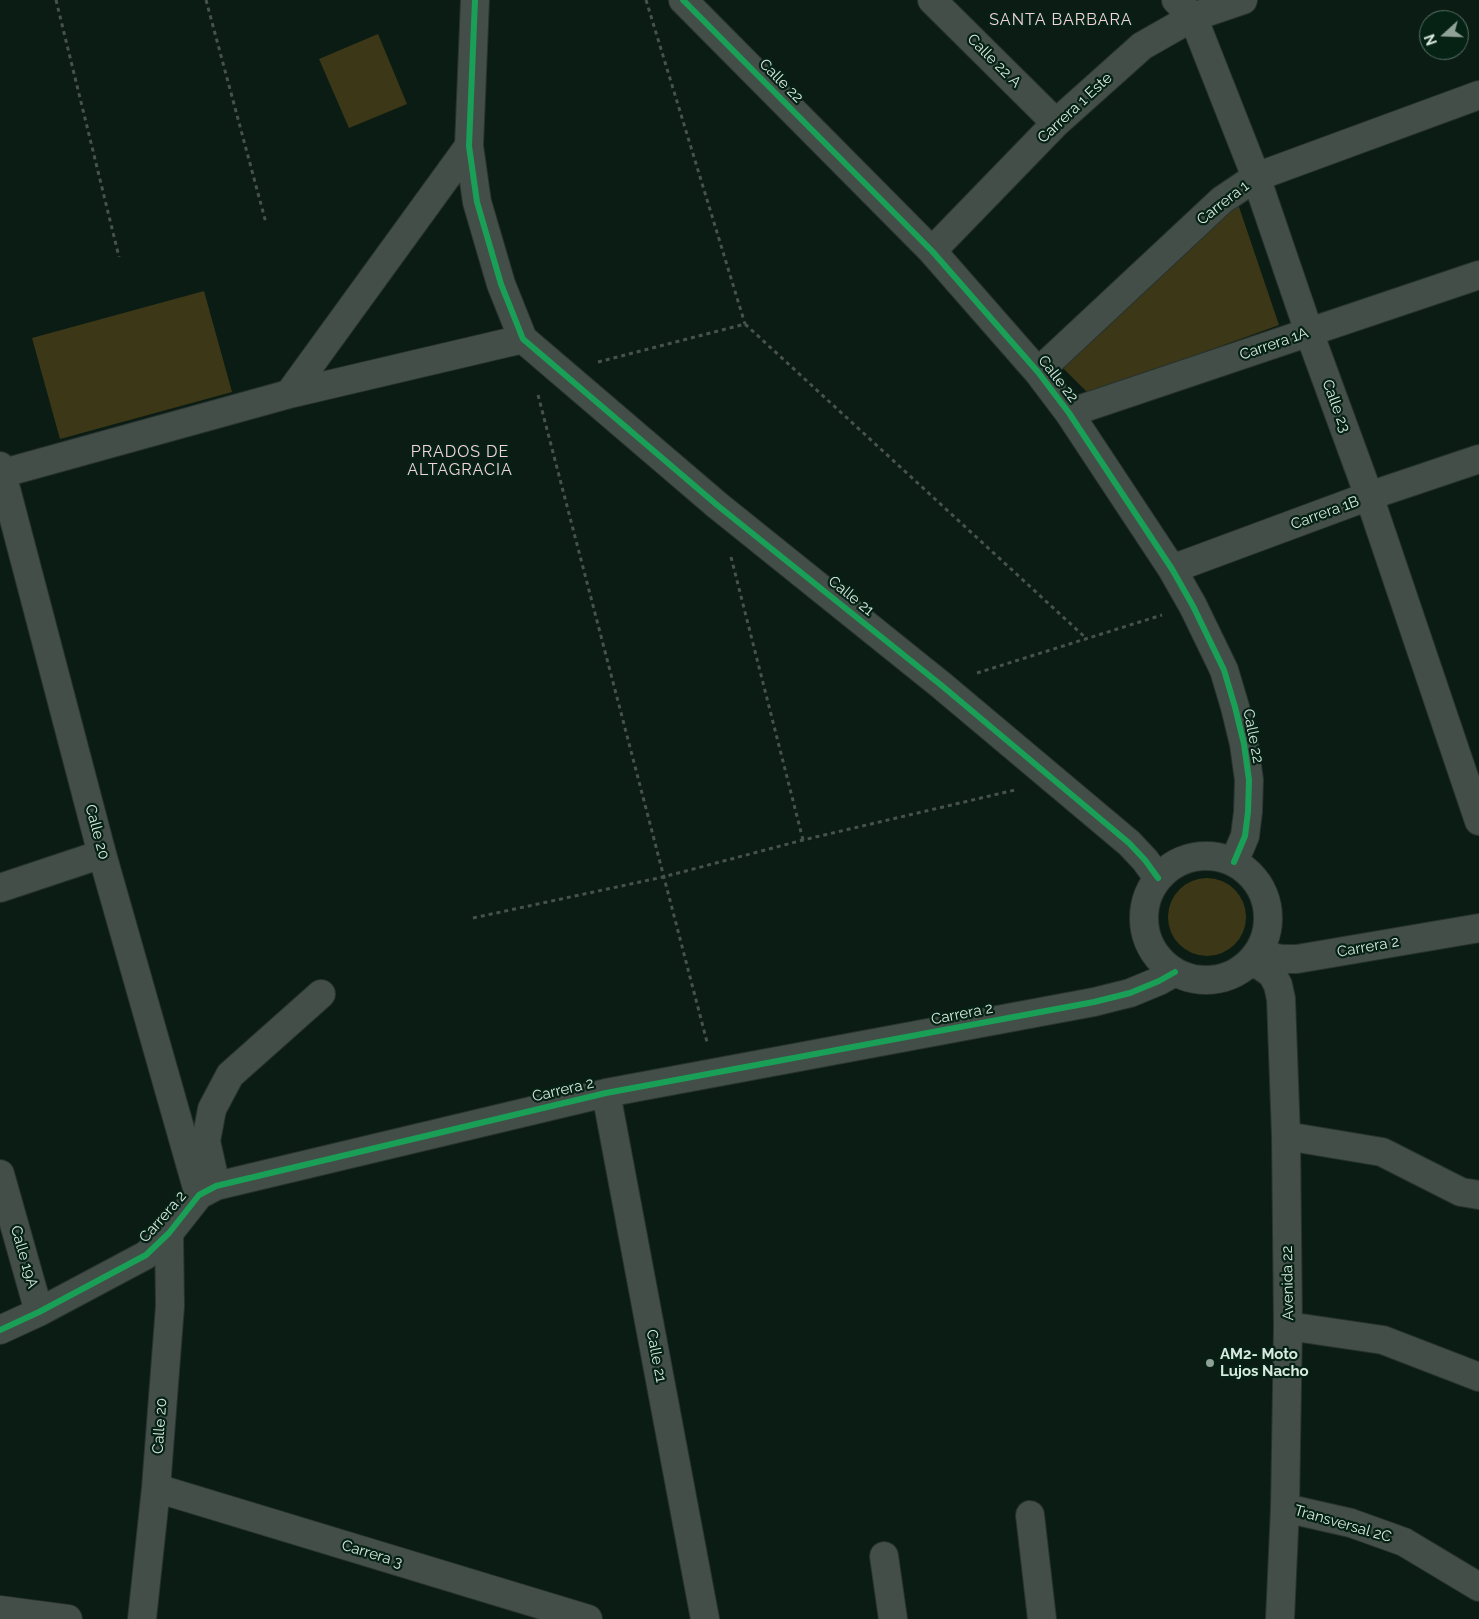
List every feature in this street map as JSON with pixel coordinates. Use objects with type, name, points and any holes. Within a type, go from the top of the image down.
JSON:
[{"type":"street","points":[[0,471],[289,394],[523,339],[501,284],[477,202],[469,146],[475,0]]},
{"type":"street","name":"Calle 22","points":[[683,0],[932,251],[1038,372],[1069,413],[1172,570],[1193,606],[1224,670],[1244,744],[1249,780],[1248,812],[1245,836],[1234,862]]},
{"type":"street","name":"Calle 22 A","points":[[932,0],[1056,123]]},
{"type":"street","name":"Carrera 1 Este","points":[[932,251],[1056,123],[1184,9],[1243,0]]},
{"type":"street","name":"Calle 23","points":[[1184,9],[1256,177],[1309,332],[1369,496],[1479,821]]},
{"type":"street","name":"Carrera 1","points":[[1038,372],[1222,200],[1256,177],[1479,95]]},
{"type":"street","points":[[289,394],[469,146]]},
{"type":"street","name":"Carrera 1A","points":[[1069,413],[1479,275]]},
{"type":"street","name":"Calle 21","points":[[523,339],[718,505],[941,685],[1129,843],[1158,878]]},
{"type":"street","name":"Carrera 1B","points":[[1172,570],[1369,496],[1479,459]]},
{"type":"street","name":"Calle 20","points":[[0,471],[102,854],[207,1190]]},
{"type":"street","points":[[0,888],[102,854]]},
{"type":"street","points":[[1214,856],[1234,862],[1258,883],[1266,903],[1268,925],[1263,946],[1254,958],[1236,973],[1220,979],[1194,980],[1175,972],[1159,960],[1148,942],[1143,919],[1146,898],[1158,878],[1173,865],[1193,857],[1214,856]]},
{"type":"street","name":"Carrera 2","points":[[1254,958],[1297,959],[1479,928]]},
{"type":"street","name":"Avenida 22","points":[[1254,958],[1272,974],[1278,985],[1281,999],[1286,1136],[1288,1326],[1285,1508],[1280,1619]]},
{"type":"street","name":"Carrera 2","points":[[0,1330],[39,1312],[146,1255],[169,1233],[207,1190],[606,1093],[1094,1002],[1130,993],[1175,972]]},
{"type":"street","points":[[207,1190],[206,1141],[212,1109],[230,1075],[321,994]]},
{"type":"street","name":"Calle 21","points":[[606,1093],[706,1619]]},
{"type":"street","points":[[1286,1136],[1382,1152],[1461,1192],[1479,1195]]},
{"type":"street","name":"Calle 19A","points":[[0,1174],[39,1312]]},
{"type":"street","name":"Calle 20","points":[[142,1619],[156,1488],[170,1306],[169,1233]]},
{"type":"street","points":[[1288,1326],[1383,1340],[1479,1378]]},
{"type":"street","name":"Carrera 3","points":[[156,1488],[588,1619]]},
{"type":"street","name":"Transversal 2C","points":[[1285,1508],[1351,1523],[1404,1542],[1479,1587]]},
{"type":"street","points":[[1030,1515],[1042,1619]]},
{"type":"street","points":[[884,1556],[892,1619]]},
{"type":"street","points":[[0,1610],[68,1619]]},
{"type":"path","points":[[56,0],[119,257]]},
{"type":"path","points":[[206,0],[266,223]]},
{"type":"path","points":[[646,0],[745,324],[1087,639]]},
{"type":"path","points":[[561,372],[745,324]]},
{"type":"path","points":[[536,387],[715,1073]]},
{"type":"path","points":[[730,553],[803,840]]},
{"type":"path","points":[[941,685],[1193,606]]},
{"type":"path","points":[[473,918],[664,877],[803,840],[1055,781]]},
{"type":"shaded area","points":[[378,34],[407,104],[349,128],[319,59]]},
{"type":"shaded area","points":[[1237,201],[1279,325],[1089,394],[1061,366]]},
{"type":"shaded area","points":[[204,291],[232,392],[60,439],[32,338]]},
{"type":"shaded area","points":[[1207,878],[1222,881],[1239,895],[1243,902],[1246,917],[1243,932],[1229,949],[1222,953],[1207,956],[1192,953],[1175,939],[1171,932],[1168,917],[1171,902],[1185,885],[1192,881]]},
{"type":"cycle path","points":[[475,0],[469,146],[477,202],[501,284],[523,339],[717,505],[941,685],[1129,843],[1158,878]]},
{"type":"cycle path","points":[[683,0],[932,251],[1038,372],[1069,413],[1172,569],[1193,606],[1224,670],[1244,744],[1249,780],[1248,812],[1245,836],[1234,862]]},
{"type":"cycle path","points":[[0,1330],[39,1312],[146,1255],[169,1233],[199,1195],[216,1186],[606,1093],[1094,1002],[1130,993],[1175,972]]},
{"type":"place","name":"AM2- Moto Lujos Nacho","points":[[1210,1363]]},
{"type":"district","name":"SANTA BARBARA","points":[[1061,20]]},
{"type":"district","name":"PRADOS DE ALTAGRACIA","points":[[460,461]]}]
